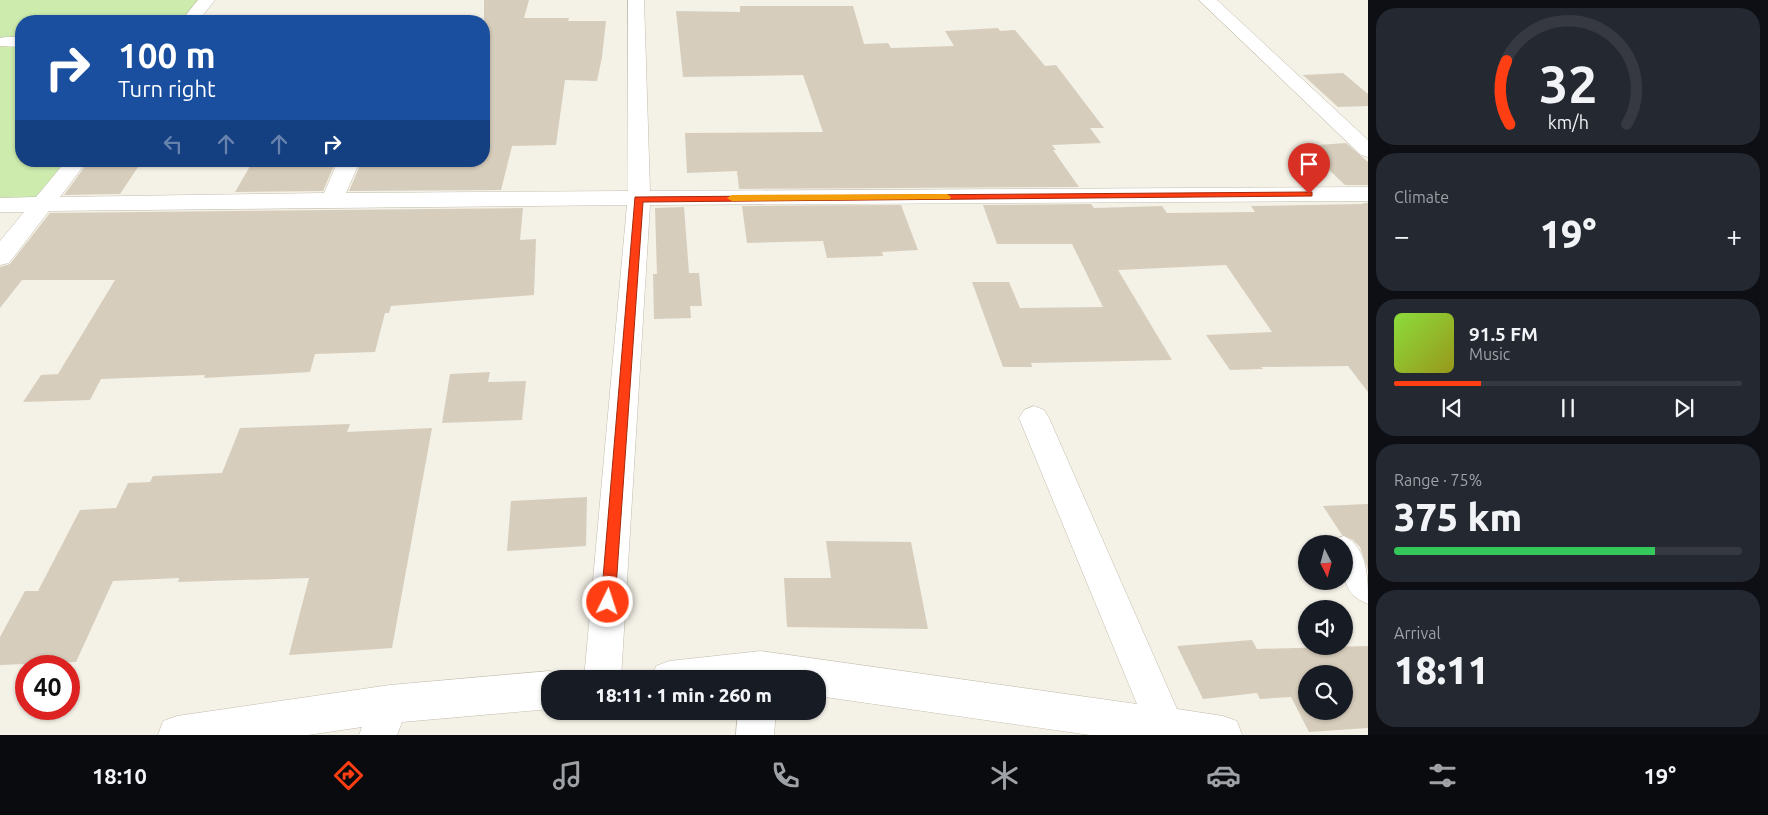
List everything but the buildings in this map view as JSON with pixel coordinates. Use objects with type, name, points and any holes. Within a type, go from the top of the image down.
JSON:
[{"type":"street","points":[[194,15],[207,0]]},
{"type":"street","points":[[603,670],[639,199],[636,0]]},
{"type":"street","points":[[1207,0],[1368,151]]},
{"type":"street","points":[[0,257],[72,167]]},
{"type":"street","points":[[332,200],[346,167]]},
{"type":"street","points":[[0,204],[42,205],[332,200],[1368,194]]},
{"type":"street","points":[[1034,418],[1166,728]]},
{"type":"street","points":[[1353,566],[1368,588]]},
{"type":"street","points":[[826,683],[1223,735]]},
{"type":"street","points":[[177,735],[384,720],[541,692]]},
{"type":"street","points":[[755,735],[756,720]]},
{"type":"green space","points":[[0,0],[208,0],[196,15],[15,15],[15,167],[73,167],[42,205],[0,205]]},
{"type":"slow traffic","points":[[732,198],[947,197]]},
{"type":"route","points":[[608,602],[639,199],[1309,194]]}]
